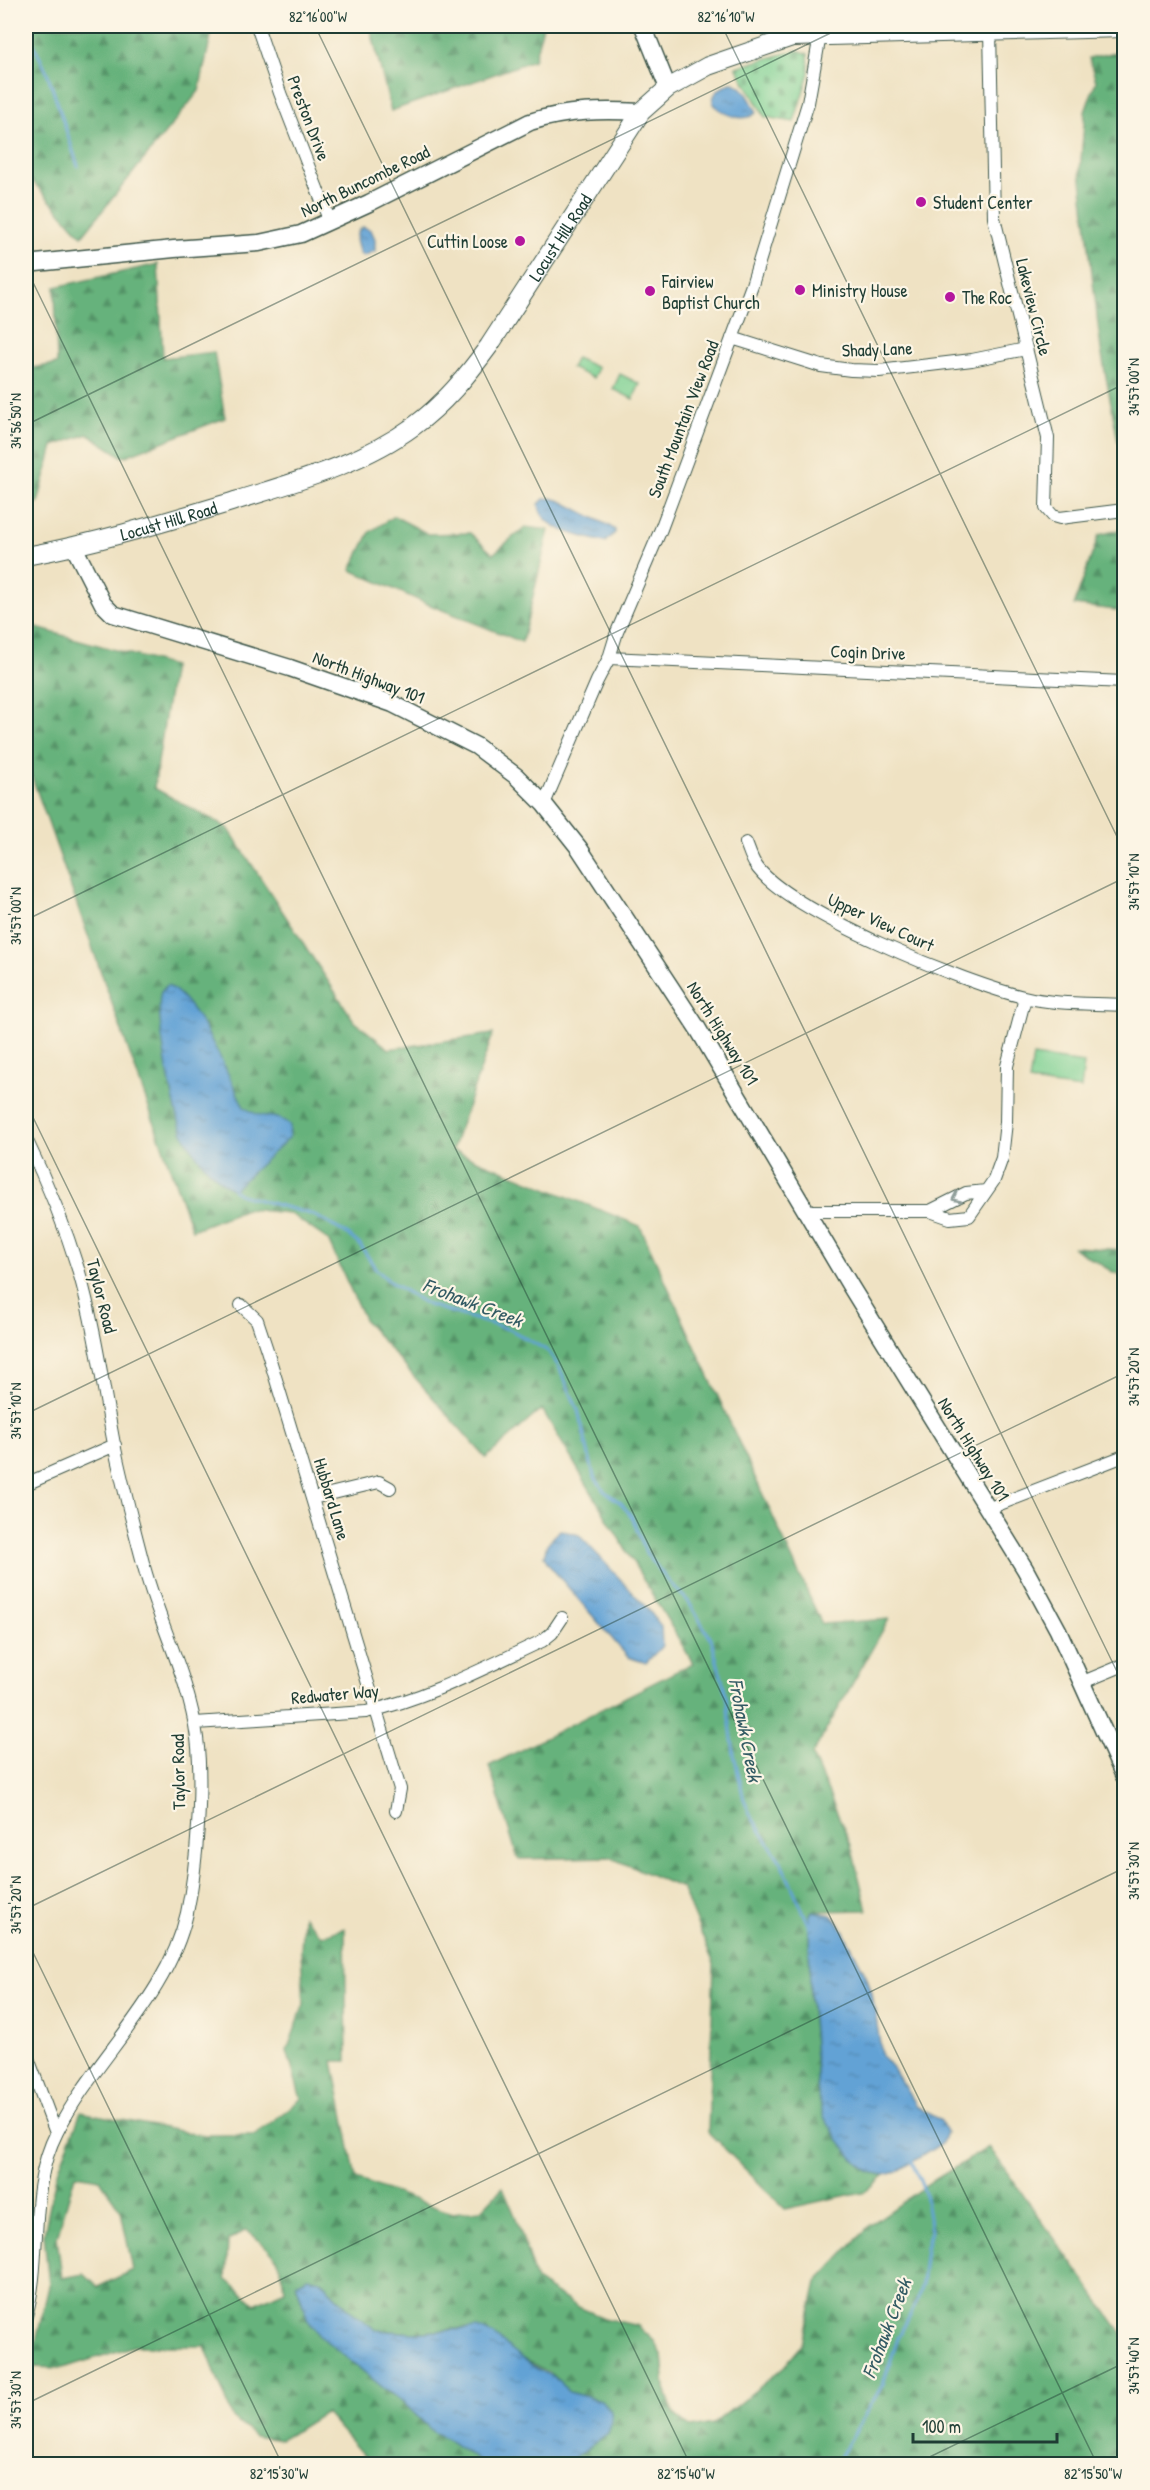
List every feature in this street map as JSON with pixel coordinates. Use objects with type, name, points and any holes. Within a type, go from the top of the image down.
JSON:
[{"type":"main road","points":[[643,26],[668,88]]},
{"type":"main road","name":"Locust Hill Road","points":[[26,556],[74,547],[295,482],[365,455],[413,426],[435,409],[465,378],[489,346],[641,112],[668,88],[708,66],[754,48],[821,30],[990,31],[1125,28]]},
{"type":"main road","name":"North Buncombe Road","points":[[26,264],[259,243],[301,234],[330,222],[531,122],[579,111],[641,112]]},
{"type":"main road","name":"North Highway 101","points":[[74,547],[103,604],[113,614],[290,668],[393,704],[476,746],[516,776],[544,804],[579,848],[698,1029],[1040,1596],[1083,1682],[1125,1776]]},
{"type":"street","name":"Preston Drive","points":[[257,26],[280,93],[330,222]]},
{"type":"street","name":"South Mountain View Road","points":[[544,804],[609,658],[732,338],[789,167],[807,102],[821,30]]},
{"type":"street","name":"Lakeview Circle","points":[[990,31],[994,218],[1048,438],[1045,500],[1049,512],[1056,518],[1125,510]]},
{"type":"street","name":"Shady Lane","points":[[732,338],[821,366],[850,370],[879,370],[972,360],[1026,349]]},
{"type":"street","name":"Cogin Drive","points":[[609,658],[1125,682]]},
{"type":"street","name":"Upper View Court","points":[[746,843],[755,865],[772,882],[813,910],[961,978],[1025,998],[1125,1005]]},
{"type":"street","points":[[807,1211],[930,1211],[950,1218],[969,1216],[994,1180],[1002,1158],[1006,1122],[1007,1066],[1025,998]]},
{"type":"street","name":"Taylor Road","points":[[26,1139],[51,1194],[79,1274],[144,1568],[186,1690],[195,1723],[199,1766],[194,1860],[186,1916],[178,1942],[168,1965],[148,1997],[56,2133],[44,2168],[38,2196],[33,2273],[26,2316]]},
{"type":"street","points":[[930,1211],[959,1196],[986,1191]]},
{"type":"street","name":"Hubbard Lane","points":[[241,1305],[257,1320],[313,1498],[400,1789],[396,1811]]},
{"type":"street","points":[[26,1484],[115,1444]]},
{"type":"street","points":[[987,1509],[1125,1456]]},
{"type":"street","points":[[313,1498],[379,1482],[390,1488]]},
{"type":"street","name":"Redwater Way","points":[[195,1723],[377,1709],[436,1691],[542,1641],[552,1633],[562,1618]]},
{"type":"street","points":[[1083,1682],[1125,1665]]},
{"type":"street","points":[[26,2054],[56,2133]]},
{"type":"green space","points":[[26,26],[213,26],[199,91],[82,236],[26,174]]},
{"type":"green space","points":[[370,26],[543,26],[534,60],[391,111]]},
{"type":"green space","points":[[798,50],[808,54],[809,73],[794,122],[765,117],[736,67]]},
{"type":"green space","points":[[1116,52],[1124,76],[1124,440],[1118,441],[1101,350],[1080,171],[1085,112],[1096,81],[1089,58]]},
{"type":"green space","points":[[158,264],[163,358],[214,352],[225,418],[123,457],[88,434],[53,446],[38,503],[26,499],[26,369],[57,364],[55,287]]},
{"type":"green space","points":[[576,358],[598,368],[593,378],[571,368]]},
{"type":"green space","points":[[620,374],[640,384],[633,399],[613,389]]},
{"type":"green space","points":[[394,516],[428,534],[470,533],[493,554],[525,527],[549,530],[522,642],[351,570],[370,532]]},
{"type":"green space","points":[[1124,529],[1124,611],[1074,605],[1099,535]]},
{"type":"green space","points":[[26,625],[173,666],[154,788],[228,828],[354,1021],[389,1049],[493,1034],[452,1150],[640,1226],[822,1624],[889,1619],[812,1755],[851,1845],[867,1910],[812,1911],[809,1917],[810,1997],[818,2094],[824,2117],[853,2158],[869,2172],[885,2175],[866,2191],[785,2209],[708,2132],[714,1964],[682,1888],[609,1857],[518,1859],[489,1766],[693,1663],[542,1409],[486,1458],[365,1321],[328,1240],[289,1213],[246,1209],[192,1230],[26,760]]},
{"type":"green space","points":[[1033,1056],[1084,1063],[1081,1089],[1029,1082]]},
{"type":"green space","points":[[1072,1247],[1124,1250],[1124,1276],[1113,1272]]},
{"type":"green space","points":[[303,1916],[322,1936],[345,1928],[347,2061],[333,2061],[356,2179],[452,2213],[481,2210],[503,2187],[516,2218],[536,2281],[576,2306],[604,2318],[638,2326],[654,2341],[662,2355],[665,2389],[674,2414],[691,2428],[713,2424],[781,2370],[803,2344],[817,2282],[870,2225],[936,2179],[989,2147],[1124,2336],[1124,2451],[1110,2464],[566,2464],[608,2433],[602,2401],[568,2392],[560,2381],[548,2372],[466,2328],[412,2333],[376,2330],[351,2311],[320,2280],[296,2284],[308,2320],[319,2335],[402,2401],[433,2432],[483,2464],[371,2464],[325,2412],[281,2440],[254,2436],[233,2418],[205,2346],[134,2346],[63,2368],[30,2367],[49,2286],[44,2234],[56,2176],[81,2112],[201,2135],[255,2135],[301,2099],[287,2051],[304,2004],[301,1952]],"holes":[[[75,2175],[100,2179],[121,2211],[133,2270],[98,2287],[84,2274],[62,2278],[57,2237]],[[246,2230],[262,2243],[278,2262],[285,2290],[255,2304],[226,2279],[228,2241]]]},
{"type":"water","points":[[731,83],[740,86],[750,98],[757,112],[752,116],[740,118],[728,114],[713,103],[716,93]]},
{"type":"water","points":[[363,227],[371,230],[375,239],[375,251],[363,256],[360,254],[356,239],[357,233]]},
{"type":"water","points":[[551,498],[609,526],[615,530],[615,533],[605,542],[564,531],[547,520],[541,513],[539,504],[544,499]]},
{"type":"water","points":[[167,985],[179,993],[201,1022],[244,1107],[257,1114],[279,1118],[290,1125],[289,1138],[233,1190],[211,1173],[188,1143],[180,1124],[170,1086],[160,1020],[161,992]]},
{"type":"water","points":[[560,1530],[579,1535],[661,1626],[662,1646],[646,1663],[628,1657],[549,1565],[544,1556],[547,1544]]},
{"type":"water","points":[[812,1911],[831,1915],[840,1925],[866,1975],[872,1993],[882,2056],[894,2070],[916,2106],[941,2121],[946,2132],[942,2143],[897,2172],[885,2175],[869,2172],[853,2158],[824,2117],[818,2094],[810,1992],[809,1917]]},
{"type":"water","points":[[308,2277],[320,2280],[351,2311],[376,2330],[412,2333],[478,2328],[493,2335],[533,2366],[560,2381],[568,2392],[602,2401],[611,2411],[612,2422],[608,2433],[566,2464],[483,2464],[433,2432],[402,2401],[319,2335],[308,2320],[296,2283]]},
{"type":"waterway","points":[[26,29],[47,72],[78,166]]},
{"type":"waterway","name":"Frohawk Creek","points":[[233,1190],[241,1195],[314,1215],[347,1234],[360,1245],[376,1269],[390,1282],[428,1305],[511,1330],[548,1351],[559,1367],[578,1410],[594,1476],[604,1491],[621,1503],[632,1517],[646,1553],[688,1601],[711,1639],[726,1694],[734,1754],[744,1800],[751,1816],[781,1862],[810,1927]]},
{"type":"waterway","name":"Frohawk Creek","points":[[836,2464],[883,2384],[898,2338],[917,2301],[922,2284],[926,2248],[931,2231],[925,2193],[911,2159]]},
{"type":"place","name":"Student Center","points":[[921,202]]},
{"type":"place","name":"Cuttin Loose","points":[[520,241]]},
{"type":"place","name":"Ministry House","points":[[800,290]]},
{"type":"place","name":"Fairview Baptist Church","points":[[650,291]]},
{"type":"place","name":"The Roc","points":[[950,297]]}]
